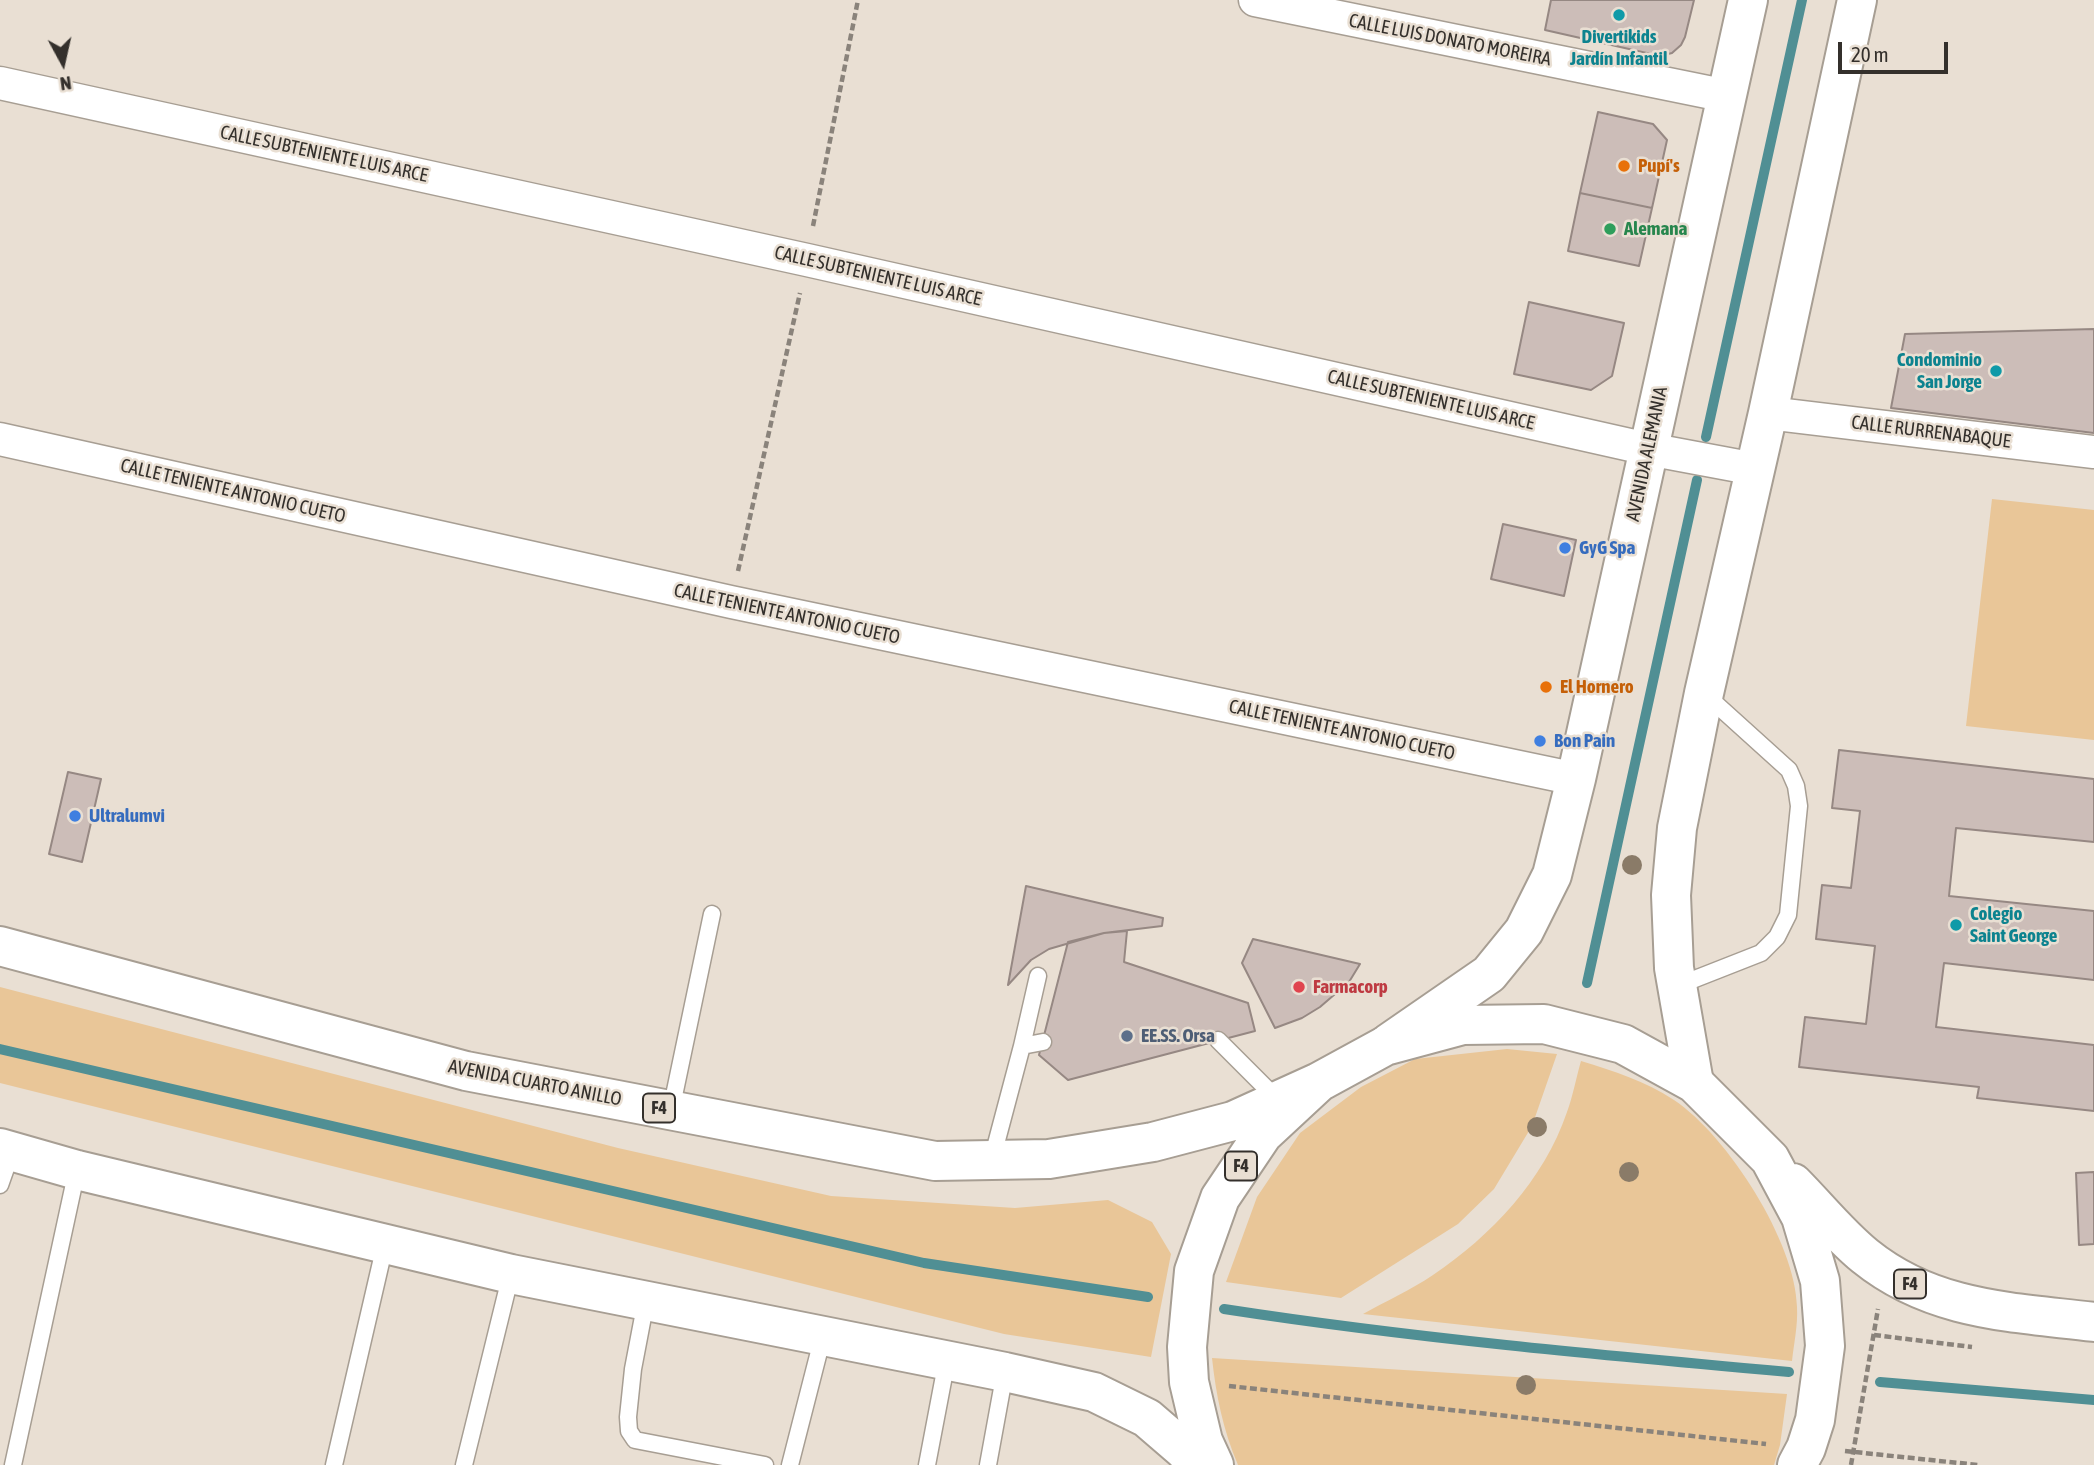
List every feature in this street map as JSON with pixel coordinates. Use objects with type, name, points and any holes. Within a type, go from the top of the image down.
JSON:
[{"type":"main road","name":"AVENIDA ALEMANIA","points":[[1385,1046],[1489,974],[1524,931],[1552,875],[1653,449],[1748,0]]},
{"type":"main road","points":[[1694,1083],[1674,968],[1671,895],[1677,828],[1748,468],[1768,413],[1857,0]]},
{"type":"main road","name":"AVENIDA CUARTO ANILLO","points":[[0,946],[466,1072],[935,1161],[1049,1159],[1153,1142],[1233,1121],[1280,1102],[1319,1082]]},
{"type":"main road","name":"F4","points":[[1214,1465],[1203,1441],[1188,1364],[1194,1271],[1220,1199],[1263,1134],[1319,1082],[1385,1046],[1464,1025],[1544,1024],[1623,1044],[1694,1083],[1864,1255],[1885,1270],[1929,1294],[1983,1309],[2094,1322]]},
{"type":"main road","name":"F4","points":[[1770,1159],[1801,1217],[1820,1281],[1825,1346],[1806,1444]]},
{"type":"main road","points":[[4,1161],[77,1170],[511,1274],[1005,1371],[1094,1392],[1147,1419],[1184,1449],[1198,1465]]},
{"type":"street","name":"CALLE LUIS DONATO MOREIRA","points":[[1255,0],[1727,96]]},
{"type":"street","name":"CALLE SUBTENIENTE LUIS ARCE","points":[[0,83],[1748,468]]},
{"type":"street","name":"CALLE RURRENABAQUE","points":[[1768,413],[2094,452]]},
{"type":"street","name":"CALLE TENIENTE ANTONIO CUETO","points":[[0,439],[731,603],[1576,779]]},
{"type":"lane","points":[[1677,986],[1761,953],[1777,937],[1788,915],[1799,806],[1796,786],[1789,770],[1703,693]]},
{"type":"lane","points":[[671,1110],[712,914]]},
{"type":"lane","points":[[992,1160],[1038,976]]},
{"type":"lane","points":[[1218,1040],[1280,1102]]},
{"type":"lane","points":[[1022,1046],[1043,1042]]},
{"type":"lane","points":[[13,1465],[77,1170]]},
{"type":"lane","points":[[334,1465],[385,1245]]},
{"type":"lane","points":[[464,1465],[511,1274]]},
{"type":"lane","points":[[646,1301],[633,1369],[628,1416],[629,1431],[635,1440],[765,1465]]},
{"type":"lane","points":[[790,1465],[823,1336]]},
{"type":"lane","points":[[928,1465],[947,1360]]},
{"type":"lane","points":[[988,1465],[1005,1371]]},
{"type":"path","points":[[731,603],[807,260],[858,0]]},
{"type":"path","points":[[1851,1465],[1872,1350]]},
{"type":"path","points":[[1188,1364],[1854,1452],[1978,1465]]},
{"type":"shaded area","points":[[1992,499],[2094,510],[2094,740],[1966,726]]},
{"type":"shaded area","points":[[0,987],[618,1148],[831,1196],[1015,1208],[1108,1200],[1152,1222],[1171,1254],[1151,1357],[1004,1334],[0,1083]]},
{"type":"shaded area","points":[[1507,1049],[1557,1054],[1532,1126],[1494,1189],[1458,1224],[1341,1298],[1226,1282],[1257,1197],[1300,1133],[1361,1087],[1415,1059]]},
{"type":"shaded area","points":[[1581,1061],[1641,1082],[1674,1100],[1695,1117],[1736,1164],[1772,1223],[1794,1281],[1797,1314],[1792,1361],[1363,1314],[1416,1286],[1454,1260],[1475,1243],[1513,1204],[1545,1161],[1557,1137],[1569,1106]]},
{"type":"shaded area","points":[[1212,1358],[1787,1394],[1780,1445],[1774,1465],[1238,1465],[1221,1412]]},
{"type":"building","name":"Divertikids Jardín Infantil","points":[[1551,0],[1694,0],[1681,45],[1672,53],[1660,56],[1545,30]]},
{"type":"building","name":"Pupí's","points":[[1598,112],[1653,124],[1667,140],[1652,208],[1580,193]]},
{"type":"building","name":"Alemana","points":[[1580,193],[1652,208],[1639,266],[1568,251]]},
{"type":"building","points":[[1529,302],[1624,323],[1612,376],[1591,390],[1514,374]]},
{"type":"building","name":"Condominio San Jorge","points":[[2094,329],[2094,433],[1891,408],[1905,334]]},
{"type":"building","points":[[1503,524],[1576,540],[1564,596],[1491,579]]},
{"type":"building","name":"Colegio Saint George","points":[[1839,750],[2094,779],[2094,842],[1956,828],[1949,896],[2094,911],[2094,980],[1944,963],[1936,1027],[2094,1045],[2094,1111],[1977,1098],[1979,1087],[1799,1067],[1805,1017],[1866,1024],[1875,946],[1816,939],[1822,885],[1851,888],[1860,811],[1832,808]]},
{"type":"building","name":"Ultralumvi","points":[[68,772],[101,779],[82,862],[49,854]]},
{"type":"building","points":[[1026,886],[1163,918],[1162,926],[1104,933],[1049,949],[1031,960],[1008,985]]},
{"type":"building","points":[[1127,931],[1124,962],[1248,1003],[1255,1031],[1068,1080],[1039,1055],[1068,942],[1104,933]]},
{"type":"building","name":"Farmacorp","points":[[1253,939],[1360,964],[1349,982],[1320,1007],[1302,1018],[1275,1028],[1242,963]]},
{"type":"building","points":[[2094,1172],[2094,1244],[2079,1245],[2076,1173]]},
{"type":"waterway","points":[[1706,437],[1802,0]]},
{"type":"waterway","points":[[1587,983],[1697,480]]},
{"type":"waterway","points":[[0,1049],[924,1263],[1148,1297]]},
{"type":"waterway","points":[[1224,1309],[1436,1337],[1789,1372]]},
{"type":"waterway","points":[[1880,1382],[2094,1400]]},
{"type":"place","name":"Divertikids Jardín Infantil","points":[[1619,15]]},
{"type":"place","name":"Pupí's","points":[[1624,166]]},
{"type":"place","name":"Alemana","points":[[1610,229]]},
{"type":"place","name":"Condominio San Jorge","points":[[1996,371]]},
{"type":"place","name":"GyG Spa","points":[[1565,548]]},
{"type":"place","name":"El Hornero","points":[[1546,687]]},
{"type":"place","name":"Bon Pain","points":[[1540,741]]},
{"type":"place","name":"Ultralumvi","points":[[75,816]]},
{"type":"place","name":"Colegio Saint George","points":[[1956,925]]},
{"type":"place","name":"Farmacorp","points":[[1299,987]]},
{"type":"place","name":"EE.SS. Orsa","points":[[1127,1036]]}]
